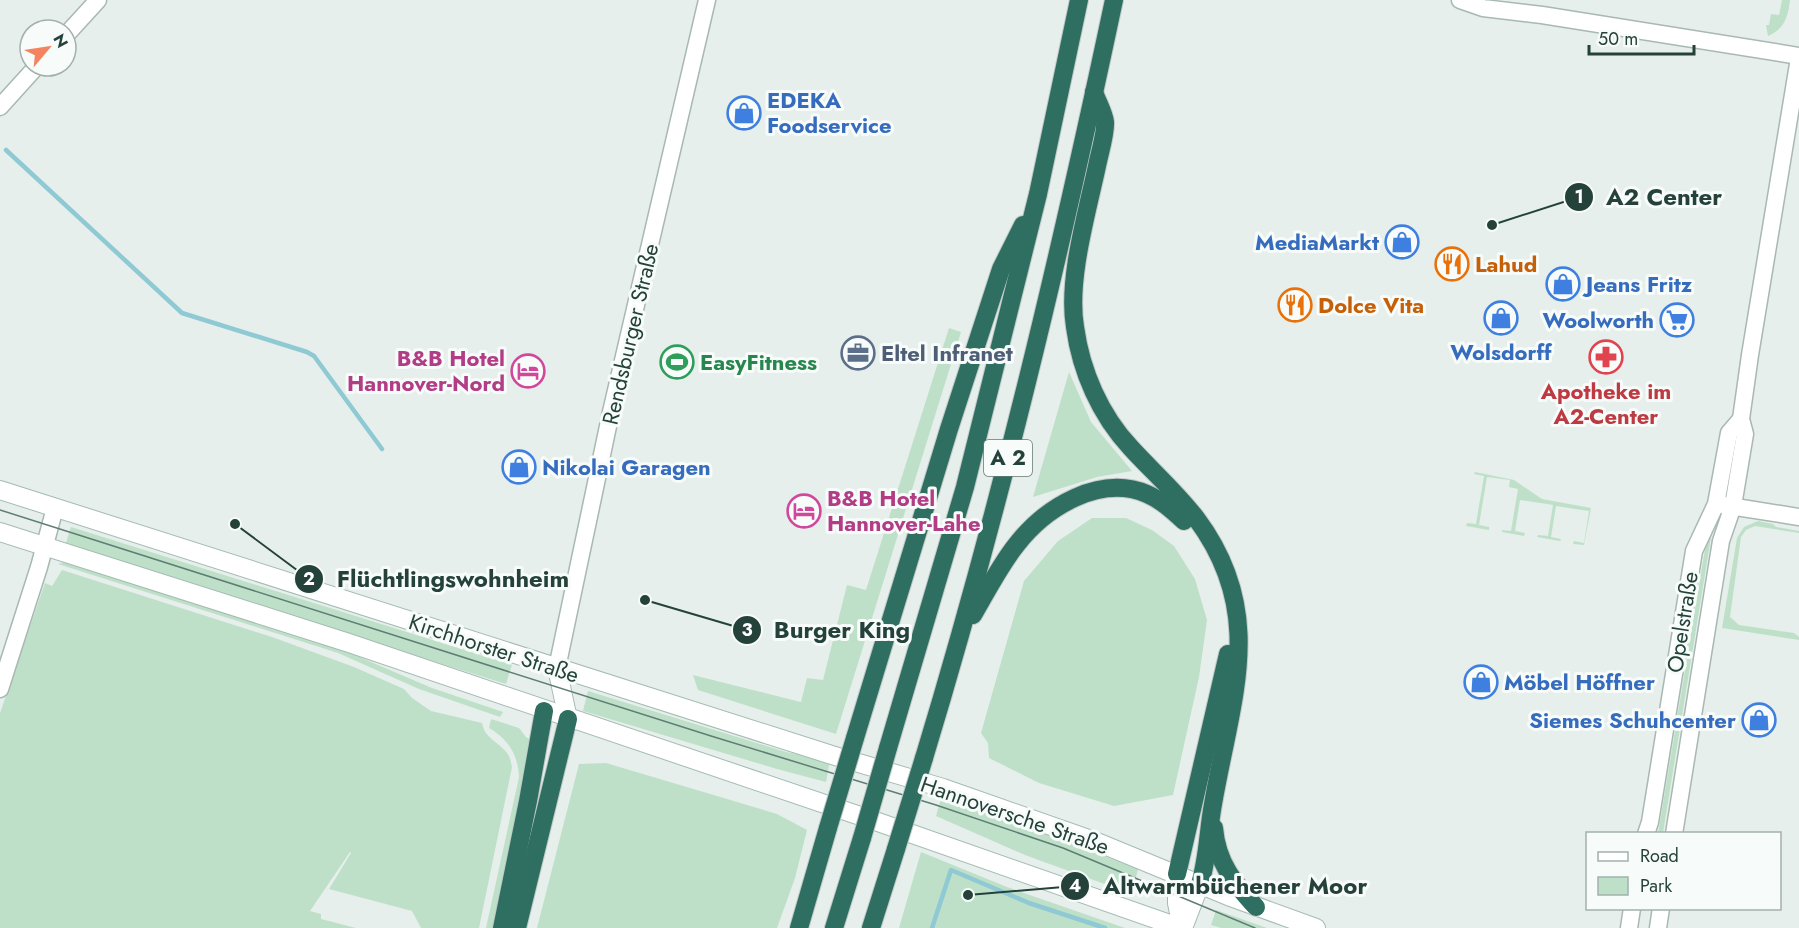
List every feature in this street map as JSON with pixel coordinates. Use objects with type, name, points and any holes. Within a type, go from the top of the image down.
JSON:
[{"type":"highway","name":"A 2","points":[[834,928],[965,487],[1038,194],[1079,0]]},
{"type":"highway","name":"A 2","points":[[872,928],[961,637],[998,502],[1114,0]]},
{"type":"highway","points":[[1094,92],[1105,122],[1073,287],[1074,326],[1083,368],[1102,410],[1128,446],[1195,516],[1220,557],[1238,612],[1240,639],[1238,667],[1229,728],[1213,805],[1205,869],[1200,884]]},
{"type":"highway","points":[[799,928],[949,429],[1000,269],[1038,194]]},
{"type":"highway","points":[[961,637],[1017,544],[1041,519],[1065,502],[1091,491],[1121,488],[1146,493],[1167,505],[1187,523],[1212,561],[1223,587],[1229,613],[1230,639],[1227,666],[1211,723],[1177,874]]},
{"type":"highway","points":[[502,928],[544,711]]},
{"type":"highway","points":[[517,928],[568,719]]},
{"type":"highway","points":[[1213,805],[1215,838],[1227,873],[1256,907]]},
{"type":"main road","name":"Kirchhorster Straße","points":[[0,490],[885,772]]},
{"type":"main road","name":"Kirchhorster Straße","points":[[0,532],[349,644],[878,822],[1182,928]]},
{"type":"main road","points":[[544,711],[557,668]]},
{"type":"main road","points":[[557,668],[568,719]]},
{"type":"main road","name":"Hannoversche Straße","points":[[885,772],[943,788],[1053,827],[1256,907],[1316,928]]},
{"type":"main road","points":[[1177,874],[1177,903],[1182,928]]},
{"type":"main road","points":[[1182,928],[1200,884]]},
{"type":"street","points":[[78,22],[98,0]]},
{"type":"street","name":"Rendsburger Straße","points":[[557,668],[611,412],[707,0]]},
{"type":"street","points":[[1460,0],[1483,8],[1542,15],[1799,57]]},
{"type":"street","name":"Opelstraße","points":[[1674,832],[1721,541],[1729,433],[1741,419],[1799,57]]},
{"type":"street","points":[[0,107],[26,78]]},
{"type":"street","points":[[1725,505],[1799,517]]},
{"type":"street","name":"Opelstraße","points":[[1646,832],[1694,551],[1725,505]]},
{"type":"street","points":[[0,689],[55,508]]},
{"type":"street","points":[[1629,928],[1632,910]]},
{"type":"street","points":[[1658,928],[1661,910]]},
{"type":"green space","points":[[1782,0],[1790,0],[1787,17],[1778,30],[1768,36],[1766,25],[1769,25],[1771,14],[1779,15]]},
{"type":"green space","points":[[949,328],[961,332],[836,734],[698,690],[693,675],[801,702],[807,678],[823,680],[847,585],[866,590]]},
{"type":"green space","points":[[1069,372],[1091,422],[1132,471],[1097,477],[1033,497]]},
{"type":"green space","points":[[1475,472],[1514,480],[1542,499],[1591,508],[1584,545],[1573,544],[1574,541],[1584,543],[1589,511],[1556,506],[1551,537],[1561,539],[1560,541],[1537,537],[1538,535],[1548,536],[1553,505],[1520,500],[1515,531],[1525,533],[1524,536],[1502,532],[1502,530],[1511,531],[1518,489],[1509,487],[1510,480],[1487,477],[1479,525],[1489,527],[1489,530],[1466,526],[1467,523],[1476,524],[1484,476],[1474,474]]},
{"type":"green space","points":[[1092,518],[1126,518],[1152,530],[1174,546],[1195,579],[1207,620],[1199,677],[1173,795],[1114,806],[1039,783],[989,758],[988,743],[981,733],[1024,581],[1058,541]]},
{"type":"green space","points":[[1758,521],[1799,531],[1799,533],[1755,526],[1746,530],[1741,537],[1730,617],[1739,625],[1794,633],[1799,640],[1722,628],[1737,538],[1744,527]]},
{"type":"green space","points":[[71,527],[512,665],[506,684],[65,546]]},
{"type":"green space","points":[[1712,531],[1663,832],[1658,832],[1707,537]]},
{"type":"green space","points":[[68,561],[336,647],[432,688],[503,712],[500,717],[419,689],[338,653],[58,564]]},
{"type":"green space","points":[[62,570],[272,637],[354,667],[404,689],[412,698],[431,711],[482,723],[486,733],[508,754],[512,767],[479,928],[421,928],[412,911],[329,889],[350,852],[310,911],[321,914],[321,919],[356,928],[0,928],[0,713],[45,583],[52,586]]},
{"type":"green space","points":[[588,691],[786,752],[830,760],[826,782],[583,711]]},
{"type":"green space","points":[[491,719],[519,728],[531,740],[498,928],[486,928],[519,777],[517,762],[511,749],[489,728]]},
{"type":"green space","points":[[606,763],[777,814],[807,830],[795,878],[777,928],[537,928],[579,764]]},
{"type":"green space","points":[[942,795],[1138,869],[1132,894],[1025,855],[936,816]]},
{"type":"green space","points":[[921,852],[1007,887],[1125,928],[899,928]]},
{"type":"green space","points":[[1216,910],[1267,928],[1221,928],[1211,925]]},
{"type":"waterway","points":[[6,150],[182,313],[314,356],[382,449]]},
{"type":"waterway","points":[[932,928],[951,870],[1029,903],[1105,928]]},
{"type":"tram line","points":[[0,510],[711,736],[936,805],[1063,848],[1255,928]]},
{"type":"place","name":"EDEKA Foodservice","points":[[744,113]]},
{"type":"place","name":"A2 Center","points":[[1492,225]]},
{"type":"place","name":"MediaMarkt","points":[[1402,242]]},
{"type":"place","name":"Lahud","points":[[1452,264]]},
{"type":"place","name":"Jeans Fritz","points":[[1563,284]]},
{"type":"place","name":"Dolce Vita","points":[[1295,305]]},
{"type":"place","name":"Wolsdorff","points":[[1501,318]]},
{"type":"place","name":"Woolworth","points":[[1677,320]]},
{"type":"place","name":"Eltel Infranet","points":[[858,353]]},
{"type":"place","name":"Apotheke im A2-Center","points":[[1606,357]]},
{"type":"place","name":"EasyFitness","points":[[677,362]]},
{"type":"place","name":"B&B Hotel Hannover-Nord","points":[[528,371]]},
{"type":"place","name":"Nikolai Garagen","points":[[519,467]]},
{"type":"place","name":"B&B Hotel Hannover-Lahe","points":[[804,511]]},
{"type":"place","name":"Flüchtlingswohnheim","points":[[235,524]]},
{"type":"place","name":"Burger King","points":[[645,600]]},
{"type":"place","name":"Möbel Höffner","points":[[1481,682]]},
{"type":"place","name":"Siemes Schuhcenter","points":[[1759,720]]},
{"type":"place","name":"Altwarmbüchener Moor","points":[[968,895]]}]
